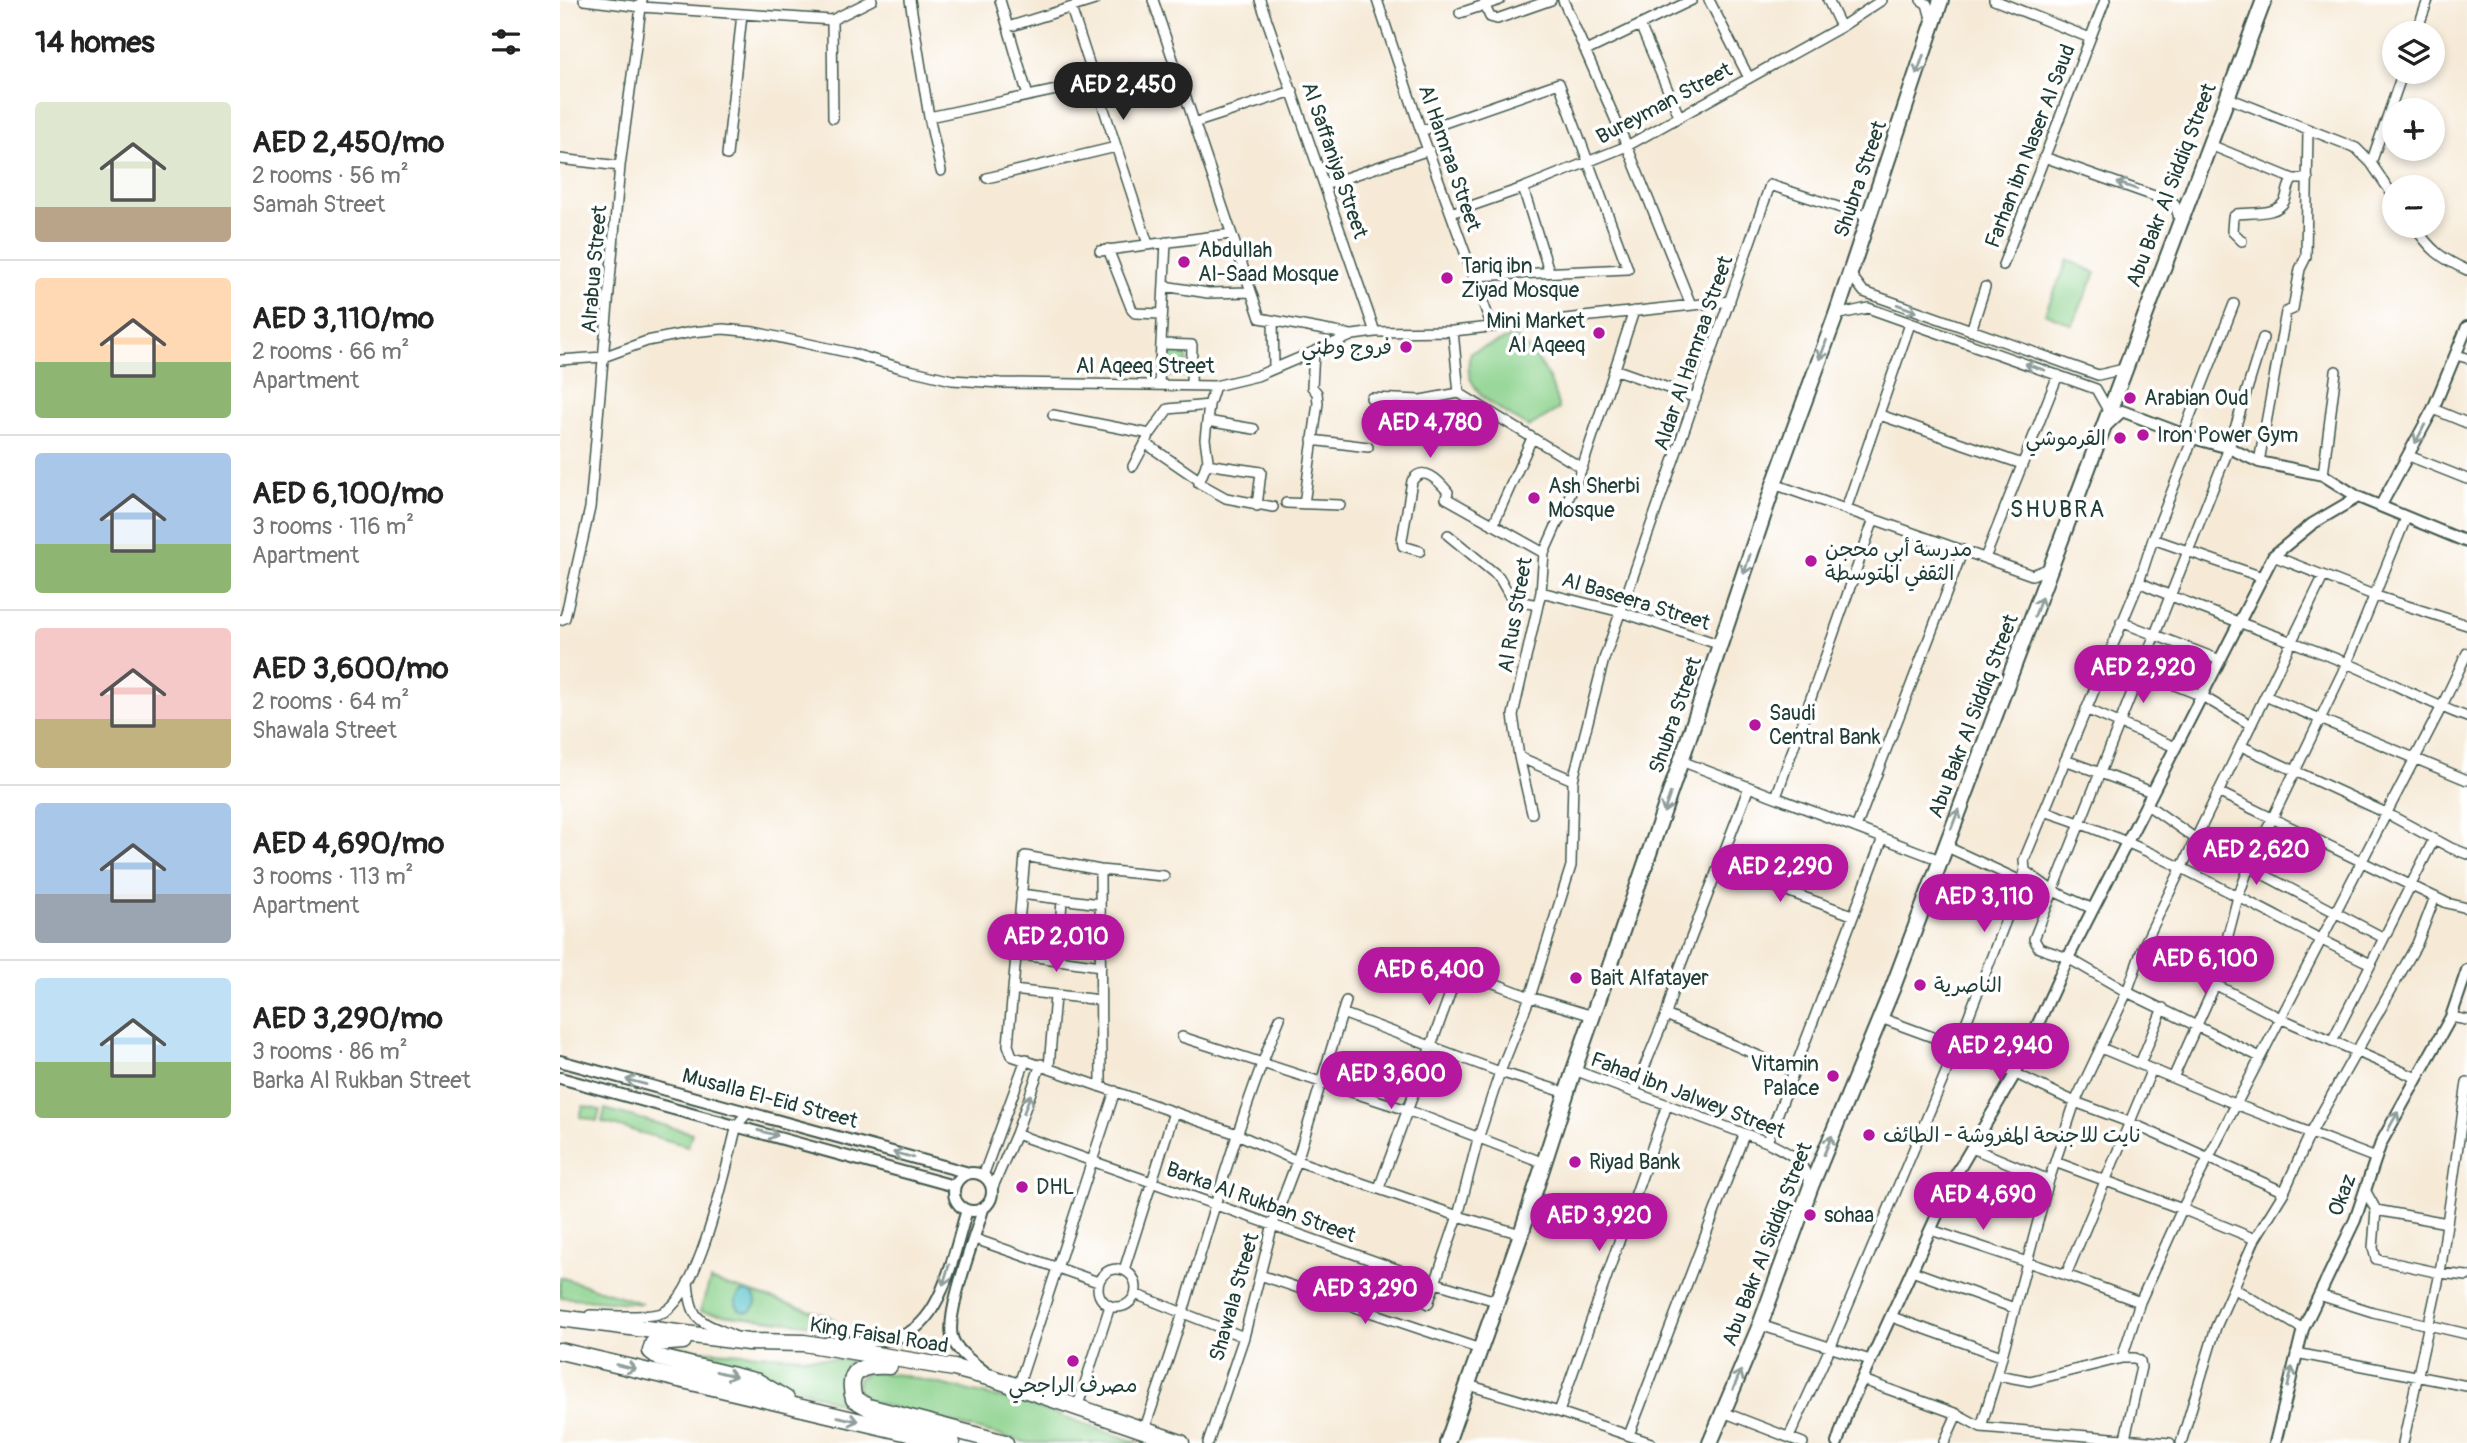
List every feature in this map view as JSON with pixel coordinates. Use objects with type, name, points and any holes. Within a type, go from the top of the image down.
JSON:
[{"type":"highway","name":"King Faisal Road","points":[[560,1317],[748,1342],[804,1343],[954,1367],[1181,1443]]},
{"type":"highway","points":[[731,1339],[656,1342],[651,1351],[660,1357],[758,1382],[801,1408]]},
{"type":"highway","points":[[560,1351],[951,1443]]},
{"type":"highway","points":[[954,1367],[871,1365],[859,1369],[852,1377],[851,1390],[854,1399],[869,1407],[1005,1443]]},
{"type":"main road","name":"Shubra Street","points":[[1447,1443],[1521,1234],[1574,1070],[1774,484],[1836,315],[1941,0]]},
{"type":"main road","name":"Abu Bakr Al Siddiq Street","points":[[1710,1443],[1760,1325],[1811,1186],[1881,1018],[1984,750],[2264,0]]},
{"type":"main road","points":[[1718,1443],[1723,1412]]},
{"type":"street","points":[[584,0],[832,20],[872,0]]},
{"type":"street","points":[[910,0],[929,117],[941,171]]},
{"type":"street","points":[[1000,0],[1028,96]]},
{"type":"street","points":[[1008,27],[1095,0]]},
{"type":"street","points":[[1153,0],[1260,318],[1353,335]]},
{"type":"street","name":"Al Saffaniya Street","points":[[1260,0],[1375,332]]},
{"type":"street","name":"Al Hamraa Street","points":[[1377,0],[1492,327]]},
{"type":"street","points":[[1460,13],[1500,0]]},
{"type":"street","points":[[1485,6],[1490,17],[1497,19],[1551,0]]},
{"type":"street","points":[[1563,0],[1627,146],[1691,305]]},
{"type":"street","points":[[1586,51],[1692,0]]},
{"type":"street","points":[[1709,0],[1749,78]]},
{"type":"street","points":[[1828,0],[1841,27]]},
{"type":"street","name":"Bureyman Street","points":[[1451,213],[1523,188],[1627,146],[1841,27],[1882,0]]},
{"type":"street","points":[[1921,0],[1927,4],[1933,18],[1932,32]]},
{"type":"street","points":[[1994,0],[2090,38]]},
{"type":"street","name":"Farhan ibn Naser Al Saud","points":[[2003,265],[2105,0]]},
{"type":"street","points":[[2420,21],[2428,0]]},
{"type":"street","name":"Alrabua Street","points":[[560,620],[565,618],[590,509],[620,166],[642,3]]},
{"type":"street","points":[[1071,8],[1148,244]]},
{"type":"street","points":[[727,155],[742,14]]},
{"type":"street","points":[[832,20],[833,118]]},
{"type":"street","points":[[1640,25],[1679,116]]},
{"type":"street","points":[[929,117],[1094,82]]},
{"type":"street","points":[[1421,131],[1559,83],[1628,269],[1473,276]]},
{"type":"street","points":[[2371,163],[2399,84]]},
{"type":"street","points":[[1194,123],[1293,91]]},
{"type":"street","points":[[2226,97],[2356,148],[2382,179]]},
{"type":"street","points":[[2259,461],[2286,312],[2293,309],[2300,269],[2306,257],[2308,130]]},
{"type":"street","points":[[2208,144],[2293,179],[2308,179]]},
{"type":"street","points":[[987,178],[1115,147]]},
{"type":"street","points":[[1324,185],[1429,150]]},
{"type":"street","points":[[2044,157],[2174,203],[2180,220]]},
{"type":"street","points":[[560,159],[620,166]]},
{"type":"street","points":[[2242,241],[2232,231],[2233,217],[2237,214],[2278,208],[2284,203],[2293,179]]},
{"type":"street","name":"Aldar Al Hamraa Street","points":[[1428,1304],[1458,1216],[1478,1139],[1500,1072],[1530,997],[1571,866],[1573,780],[1604,659],[1770,185],[1869,217]]},
{"type":"street","points":[[1523,188],[1549,271]]},
{"type":"street","points":[[1162,314],[1135,313],[1132,310],[1104,250],[1231,234]]},
{"type":"street","points":[[2424,238],[2444,260],[2467,270]]},
{"type":"street","points":[[1160,384],[1166,242]]},
{"type":"street","points":[[1850,274],[1864,292],[1971,331],[2098,375],[2124,369]]},
{"type":"street","points":[[1164,286],[1208,293],[1251,292]]},
{"type":"street","points":[[1971,331],[1986,288]]},
{"type":"street","name":"Al Aqeeq Street","points":[[560,360],[603,357],[647,341],[723,329],[754,331],[851,352],[952,380],[1215,386],[1257,376],[1353,335],[1375,332],[1453,331],[1730,301]]},
{"type":"street","points":[[1789,1437],[1831,1346],[1957,1046],[2025,871],[2024,860],[2139,582],[2234,304]]},
{"type":"street","points":[[1836,315],[1868,308],[2058,375],[2096,390],[2110,414]]},
{"type":"street","name":"Al Rus Street","points":[[1532,813],[1519,757],[1513,715],[1541,592],[1544,553],[1582,468],[1634,311]]},
{"type":"street","points":[[1273,321],[1274,367]]},
{"type":"street","points":[[1846,509],[1910,324]]},
{"type":"street","points":[[2381,505],[2461,357],[2467,327]]},
{"type":"street","points":[[1453,331],[1460,393]]},
{"type":"street","points":[[2260,1057],[2127,992],[2068,958],[2039,948],[2034,939],[2229,448],[2263,338]]},
{"type":"street","points":[[1161,344],[1192,345],[1191,384]]},
{"type":"street","points":[[1304,504],[1318,403],[1317,393],[1312,387],[1314,352]]},
{"type":"street","points":[[1614,369],[1696,398]]},
{"type":"street","points":[[2323,475],[2336,371]]},
{"type":"street","points":[[1985,558],[2058,375]]},
{"type":"street","points":[[1199,480],[1208,456],[1205,445],[1207,421],[1215,386]]},
{"type":"street","points":[[1371,398],[1421,400],[1460,393],[1582,468]]},
{"type":"street","points":[[1133,466],[1147,438],[1168,409],[1209,405]]},
{"type":"street","points":[[2433,409],[2467,423]]},
{"type":"street","points":[[2104,428],[2122,411],[2259,461],[2323,475],[2358,496],[2467,542]]},
{"type":"street","points":[[1053,415],[1147,438],[1199,480],[1201,485],[1226,498],[1273,507]]},
{"type":"street","points":[[1880,415],[2022,464]]},
{"type":"street","points":[[1207,421],[1254,429]]},
{"type":"street","points":[[1493,525],[1532,438]]},
{"type":"street","points":[[1312,440],[1368,447]]},
{"type":"street","points":[[2409,456],[2467,479]]},
{"type":"street","points":[[1206,464],[1258,470],[1261,475],[1257,506]]},
{"type":"street","points":[[1420,551],[1403,546],[1402,540],[1412,481],[1416,475],[1422,474],[1436,478],[1448,492],[1446,498],[1544,553]]},
{"type":"street","points":[[1774,484],[2032,575],[2053,566]]},
{"type":"street","points":[[1837,1443],[1847,1412],[1955,1176],[2015,1074],[2092,909],[2273,556],[2312,524],[2358,496]]},
{"type":"street","points":[[1286,503],[1340,505]]},
{"type":"street","points":[[2173,1078],[2215,985],[2238,897],[2249,867],[2347,663],[2406,518]]},
{"type":"street","points":[[1776,797],[1874,519]]},
{"type":"street","points":[[1448,535],[1499,577],[1511,598],[1538,605]]},
{"type":"street","points":[[2153,539],[2262,577]]},
{"type":"street","points":[[1856,828],[1963,550]]},
{"type":"street","points":[[2273,556],[2376,596],[2467,625]]},
{"type":"street","points":[[1981,1427],[2049,1180],[2075,1102],[2127,992],[2143,947],[2323,577]]},
{"type":"street","points":[[2139,582],[2171,597],[2347,663],[2441,708],[2467,717]]},
{"type":"street","name":"Al Baseera Street","points":[[1541,592],[1621,612],[1721,645]]},
{"type":"street","points":[[2121,622],[2220,660]]},
{"type":"street","points":[[2122,1358],[2140,1302],[2182,1209],[2467,653]]},
{"type":"street","points":[[2107,658],[2202,696],[2251,725]]},
{"type":"street","points":[[2265,696],[2467,780]]},
{"type":"street","points":[[2086,709],[2175,747]]},
{"type":"street","points":[[2241,746],[2467,854]]},
{"type":"street","points":[[1519,757],[1573,780]]},
{"type":"street","points":[[2065,760],[2152,792]]},
{"type":"street","points":[[1681,761],[1940,860]]},
{"type":"street","points":[[1634,1092],[1666,1015],[1678,972],[1749,787]]},
{"type":"street","points":[[2218,792],[2447,903],[2467,908]]},
{"type":"street","points":[[2146,804],[2196,839],[2384,938]]},
{"type":"street","points":[[2044,811],[2080,822],[2127,842],[2371,964]]},
{"type":"street","points":[[1767,1142],[1883,838]]},
{"type":"street","points":[[2332,1041],[2434,839]]},
{"type":"street","points":[[1945,846],[2021,881]]},
{"type":"street","points":[[1164,876],[1100,870],[1025,856],[1015,954],[1009,1052],[1012,1056],[1237,1134],[1297,1161],[1458,1216],[1521,1234]]},
{"type":"street","points":[[1719,866],[1852,915]]},
{"type":"street","points":[[1100,870],[1101,1086]]},
{"type":"street","points":[[2025,871],[2053,891],[2092,909]]},
{"type":"street","points":[[1021,894],[1100,904]]},
{"type":"street","points":[[2180,1443],[2216,1326],[2255,1240],[2284,1192],[2310,1134],[2417,944],[2435,897]]},
{"type":"street","points":[[1058,959],[1062,900]]},
{"type":"street","points":[[2143,947],[2280,1018],[2417,1078]]},
{"type":"street","points":[[1015,954],[1101,966]]},
{"type":"street","name":"Okaz","points":[[2275,1443],[2303,1329],[2355,1220],[2381,1143],[2451,1017],[2467,970]]},
{"type":"street","points":[[1379,1188],[1455,980],[1460,976],[1472,975],[1530,997],[1593,1016]]},
{"type":"street","points":[[1013,990],[1100,1000]]},
{"type":"street","points":[[992,1378],[962,1352],[953,1340],[950,1319],[983,1209],[990,1200],[992,1189],[1045,1066],[1055,996]]},
{"type":"street","name":"Shawala Street","points":[[1208,1443],[1244,1337],[1273,1224],[1297,1161],[1346,1001]]},
{"type":"street","points":[[2140,1064],[2163,1008]]},
{"type":"street","points":[[1342,1013],[1500,1072],[1567,1093]]},
{"type":"street","points":[[1666,1015],[1793,1071]]},
{"type":"street","points":[[2451,1017],[2467,1020]]},
{"type":"street","points":[[1144,1431],[1214,1203],[1261,1063],[1280,1018]]},
{"type":"street","points":[[1881,1018],[1957,1046],[2075,1102],[2129,1122],[2284,1192]]},
{"type":"street","points":[[1182,1037],[1407,1111],[1544,1163]]},
{"type":"street","points":[[2101,1048],[2235,1104],[2376,1158]]},
{"type":"street","points":[[983,1176],[1026,1059]]},
{"type":"street","name":"Musalla El-Eid Street","points":[[560,1061],[969,1173]]},
{"type":"street","points":[[2066,1275],[2152,1069]]},
{"type":"street","name":"Fahad ibn Jalwey Street","points":[[1574,1070],[1767,1142],[1796,1156],[1805,1167],[1811,1186]]},
{"type":"street","name":"Musalla El-Eid Street","points":[[560,1078],[954,1186]]},
{"type":"street","points":[[2403,1443],[2440,1273],[2467,1082]]},
{"type":"street","points":[[1018,1387],[1115,1091]]},
{"type":"street","points":[[1559,1412],[1667,1105]]},
{"type":"street","points":[[560,1317],[652,1316],[665,1312],[675,1303],[688,1282],[706,1238],[737,1125],[748,1112]]},
{"type":"street","points":[[1124,1270],[1174,1112]]},
{"type":"street","name":"Barka Al Rukban Street","points":[[1016,1134],[1436,1283],[1496,1301]]},
{"type":"street","points":[[1629,1435],[1744,1135]]},
{"type":"street","points":[[1972,1148],[2049,1180]]},
{"type":"street","points":[[2055,1162],[2182,1209],[2255,1240]]},
{"type":"street","points":[[983,1209],[967,1210],[957,1203],[954,1186],[960,1178],[969,1173],[983,1176],[992,1189]]},
{"type":"street","points":[[2365,1190],[2376,1210],[2372,1248],[2376,1259],[2467,1276]]},
{"type":"street","points":[[804,1343],[882,1340],[900,1337],[917,1328],[931,1314],[939,1298],[967,1210]]},
{"type":"street","points":[[2376,1210],[2447,1223]]},
{"type":"street","points":[[1931,1230],[2140,1302]]},
{"type":"street","points":[[975,1239],[1098,1282]]},
{"type":"street","points":[[1111,1269],[1124,1270],[1136,1284],[1135,1294],[1126,1304],[1110,1306],[1098,1294],[1098,1282],[1105,1272],[1111,1269]]},
{"type":"street","points":[[1912,1271],[2014,1308]]},
{"type":"street","points":[[1259,1275],[1480,1349]]},
{"type":"street","points":[[688,1282],[694,1315],[701,1321],[748,1342]]},
{"type":"street","points":[[2235,1289],[2303,1329]]},
{"type":"street","points":[[1135,1294],[1244,1337]]},
{"type":"street","points":[[2319,1294],[2373,1311],[2467,1334]]},
{"type":"street","points":[[1077,1408],[1110,1306]]},
{"type":"street","points":[[1892,1317],[2001,1356]]},
{"type":"street","points":[[1760,1325],[1870,1360]]},
{"type":"street","points":[[2296,1353],[2467,1387]]},
{"type":"street","points":[[1997,1375],[2030,1381],[2135,1357],[2140,1361],[2141,1367],[2124,1442]]},
{"type":"street","points":[[1863,1380],[1957,1414],[1981,1427],[2124,1442],[2169,1443]]},
{"type":"street","points":[[1468,1385],[1651,1443]]},
{"type":"street","points":[[1723,1412],[1803,1443]]},
{"type":"street","points":[[1944,1443],[1957,1414]]},
{"type":"street","points":[[904,1432],[918,1443]]},
{"type":"green space","points":[[2068,260],[2096,273],[2072,325],[2045,313]]},
{"type":"green space","points":[[1515,336],[1532,352],[1544,369],[1559,409],[1528,427],[1484,397],[1470,378],[1468,366],[1471,352]]},
{"type":"green space","points":[[1164,349],[1187,350],[1186,376],[1163,376]]},
{"type":"green space","points":[[583,1106],[600,1110],[597,1121],[580,1117]]},
{"type":"green space","points":[[605,1109],[692,1133],[688,1146],[602,1122]]},
{"type":"green space","points":[[560,1277],[641,1303],[641,1304],[560,1297]]},
{"type":"green space","points":[[710,1280],[831,1317],[835,1324],[832,1327],[700,1312]],"holes":[[[749,1292],[754,1297],[744,1312],[738,1309],[739,1294]]]},
{"type":"green space","points":[[671,1345],[697,1350],[851,1360],[839,1381],[842,1404],[771,1379],[701,1364],[665,1351]]},
{"type":"green space","points":[[868,1372],[901,1375],[1030,1405],[1139,1443],[1028,1443],[865,1400],[857,1389],[858,1379]]},
{"type":"water","points":[[742,1292],[750,1292],[756,1302],[750,1312],[742,1312],[736,1306],[736,1298]]},
{"type":"place","name":"Abdullah Al-Saad Mosque","points":[[1184,262]]},
{"type":"place","name":"Tariq ibn Ziyad Mosque","points":[[1447,278]]},
{"type":"place","name":"Mini Market Al Aqeeq","points":[[1599,333]]},
{"type":"place","name":"فروج وطني","points":[[1406,347]]},
{"type":"place","name":"Arabian Oud","points":[[2130,398]]},
{"type":"place","name":"Iron Power Gym","points":[[2143,435]]},
{"type":"place","name":"القرموشي","points":[[2120,438]]},
{"type":"place","name":"Ash Sherbi Mosque","points":[[1534,498]]},
{"type":"place","name":"مدرسة أبي محجن الثقفي المتوسطة","points":[[1811,561]]},
{"type":"place","name":"Saudi Central Bank","points":[[1755,725]]},
{"type":"place","name":"Bait Alfatayer","points":[[1576,978]]},
{"type":"place","name":"الناصرية","points":[[1920,985]]},
{"type":"place","name":"Vitamin Palace","points":[[1833,1076]]},
{"type":"place","name":"نايت للاجنحة المفروشة - الطائف","points":[[1869,1135]]},
{"type":"place","name":"Riyad Bank","points":[[1575,1162]]},
{"type":"place","name":"DHL","points":[[1022,1187]]},
{"type":"place","name":"sohaa","points":[[1810,1215]]},
{"type":"place","name":"مصرف الراجحي","points":[[1073,1361]]},
{"type":"district","name":"SHUBRA","points":[[2058,509]]}]
